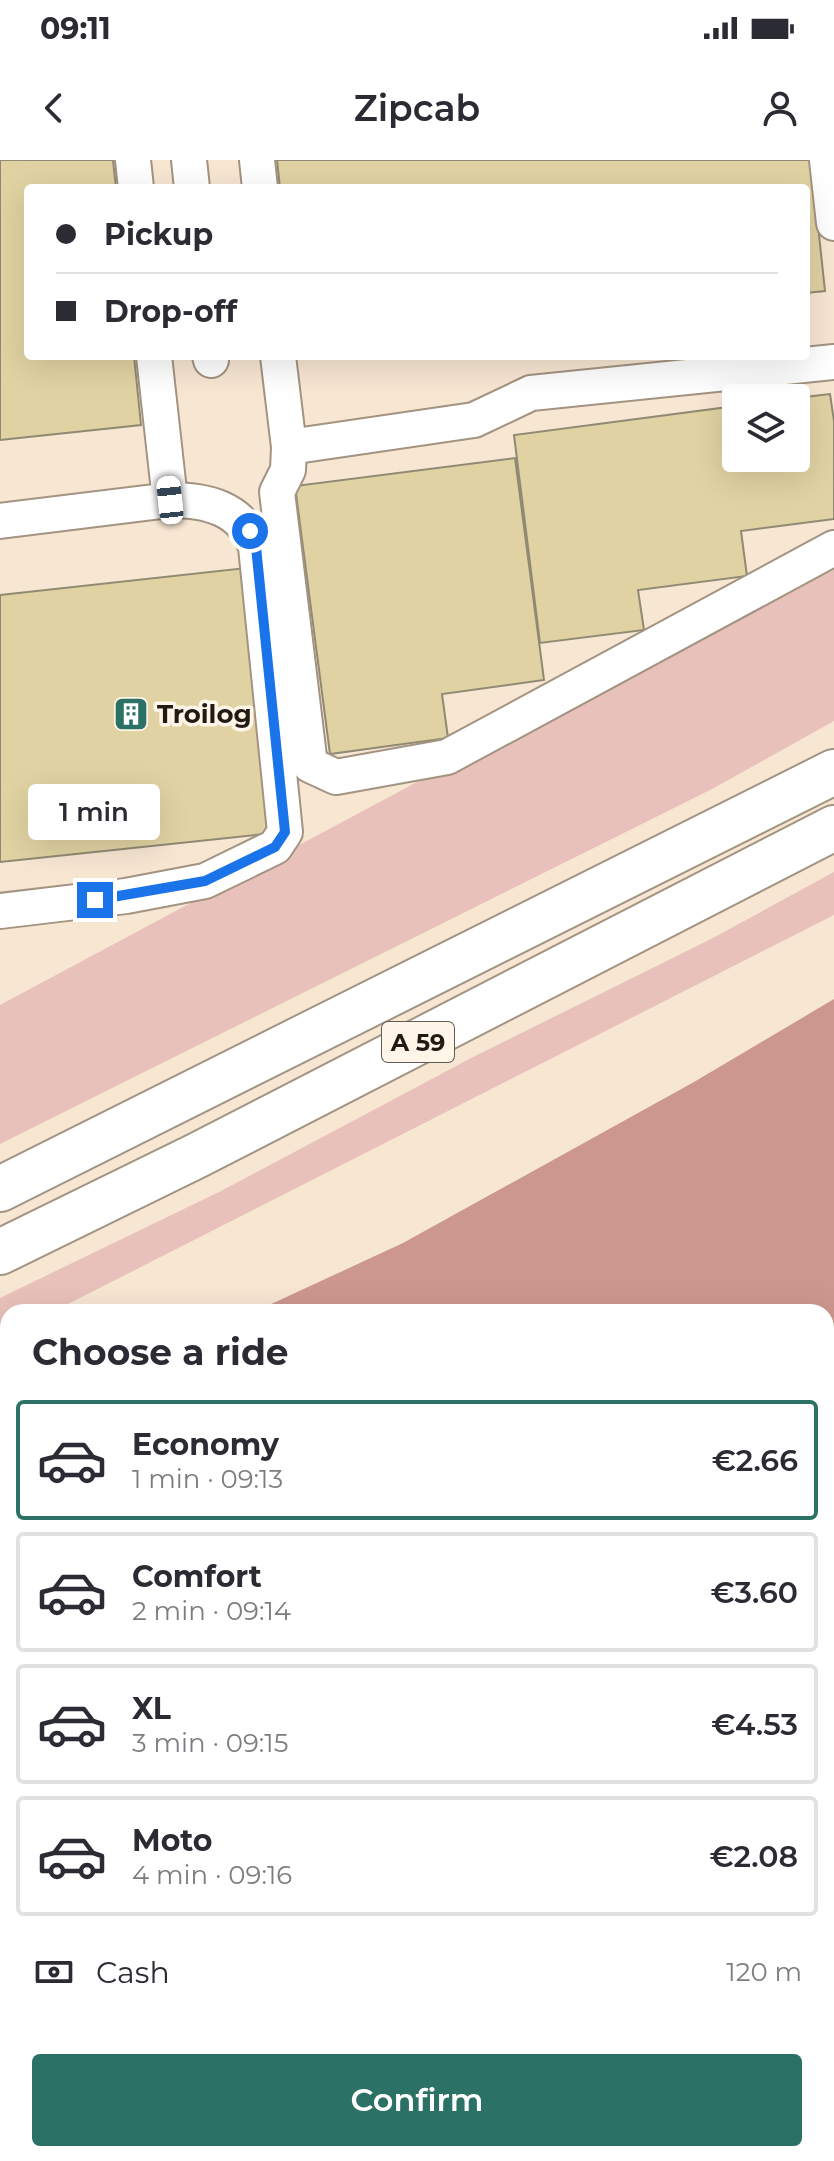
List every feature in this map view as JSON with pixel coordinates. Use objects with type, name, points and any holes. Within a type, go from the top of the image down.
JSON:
[{"type":"highway","name":"A 59","points":[[0,1189],[834,772]]},
{"type":"highway","name":"A 59","points":[[0,1252],[210,1149],[834,828]]},
{"type":"lane","points":[[133,160],[136,184]]},
{"type":"lane","points":[[189,160],[192,184]]},
{"type":"lane","points":[[257,160],[260,184]]},
{"type":"lane","points":[[827,160],[834,223]]},
{"type":"lane","points":[[154,360],[170,500]]},
{"type":"lane","points":[[278,360],[289,447],[288,470],[277,492],[310,765],[336,777],[447,757],[834,548]]},
{"type":"lane","points":[[289,447],[474,420],[531,393],[834,362]]},
{"type":"lane","points":[[0,521],[170,500],[212,503],[237,518],[250,531],[256,547],[285,832],[275,847],[205,881],[126,896],[0,911]]},
{"type":"shaded area","points":[[834,559],[834,721],[714,788],[0,1144],[0,1005]]},
{"type":"shaded area","points":[[834,872],[834,915],[68,1304],[0,1304],[0,1298],[221,1191],[475,1056],[711,939]]},
{"type":"shaded area","points":[[834,999],[834,1304],[271,1304],[403,1243],[694,1082]]},
{"type":"building","points":[[0,160],[113,160],[116,184],[24,184],[24,360],[134,360],[141,425],[0,440]]},
{"type":"building","points":[[277,160],[811,160],[825,291],[810,293],[810,184],[280,184]]},
{"type":"building","points":[[830,394],[834,421],[834,519],[741,531],[747,576],[638,590],[644,630],[540,643],[514,435],[722,408],[722,472],[810,472],[810,396]]},
{"type":"building","points":[[515,458],[544,680],[442,694],[448,738],[330,754],[295,486]]},
{"type":"building","name":"Troilog","points":[[246,568],[274,833],[0,862],[0,595]]},
{"type":"place","name":"Troilog","points":[[131,714]]},
{"type":"route","points":[[95,900],[205,881],[275,847],[285,832],[256,547],[250,531]]}]
